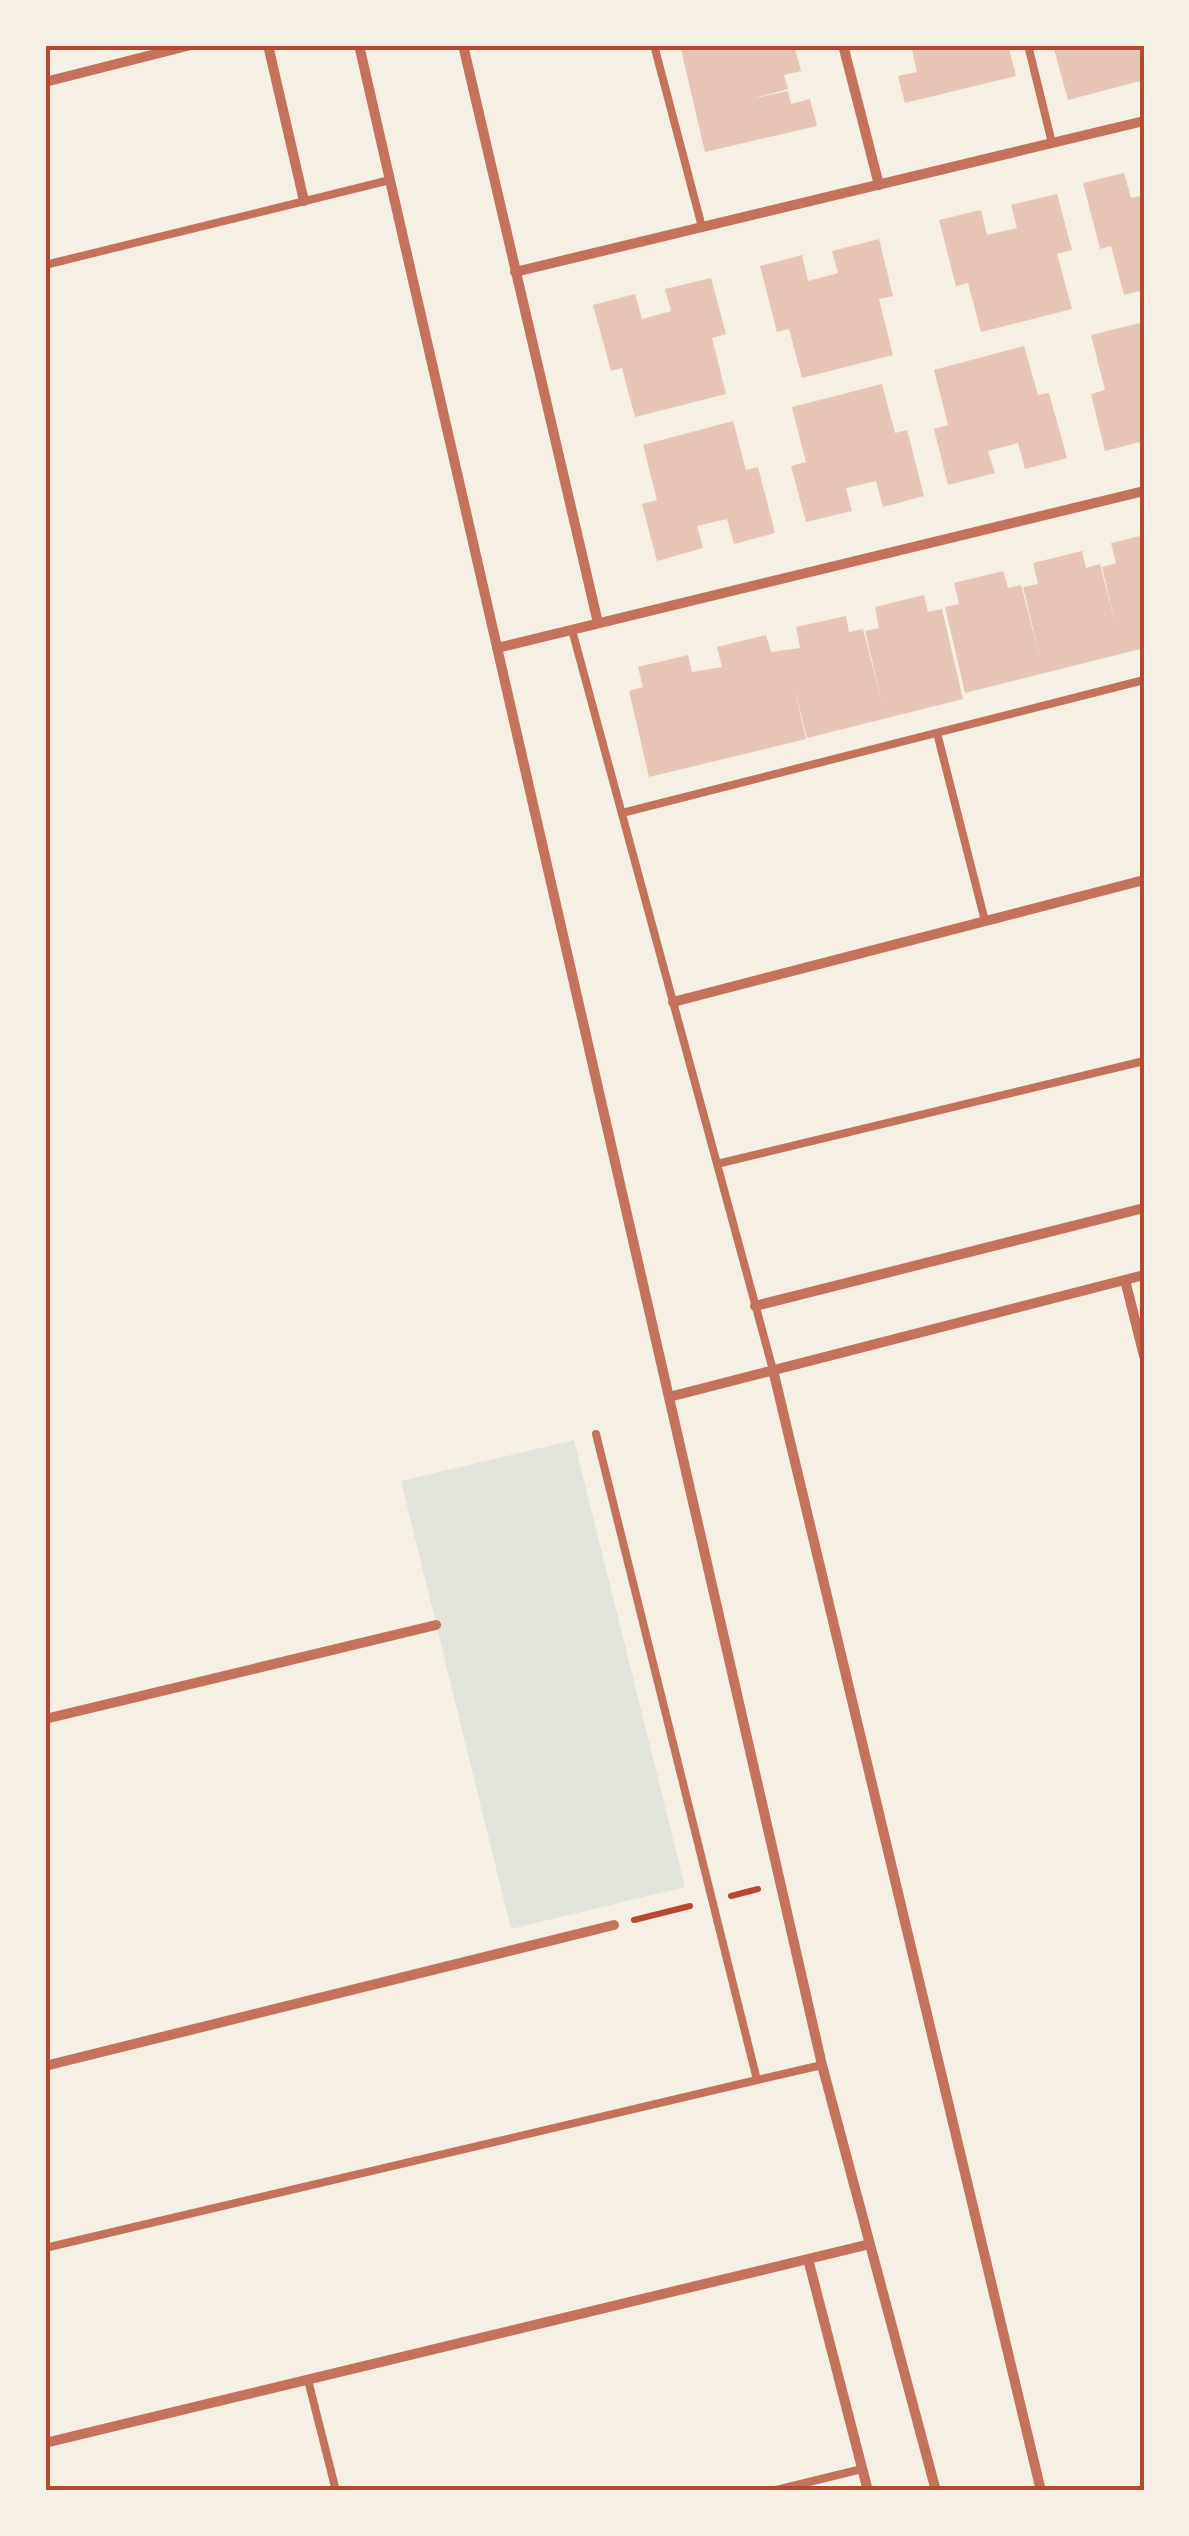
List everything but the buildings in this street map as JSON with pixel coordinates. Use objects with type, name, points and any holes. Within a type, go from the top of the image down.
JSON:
[{"type":"street","points":[[45,82],[191,45]]},
{"type":"street","points":[[268,45],[304,201]]},
{"type":"street","points":[[360,45],[822,2065],[936,2491]]},
{"type":"street","points":[[463,45],[598,623]]},
{"type":"street","points":[[843,45],[879,184]]},
{"type":"street","points":[[515,272],[1144,121]]},
{"type":"street","points":[[497,648],[1144,491]]},
{"type":"street","points":[[673,1002],[1144,880]]},
{"type":"street","points":[[755,1306],[1144,1208]]},
{"type":"street","points":[[669,1397],[1144,1275]]},
{"type":"street","points":[[1125,1280],[1144,1356]]},
{"type":"street","points":[[773,1370],[1041,2491]]},
{"type":"street","points":[[45,1719],[436,1625]]},
{"type":"street","points":[[45,2066],[614,1925]]},
{"type":"street","points":[[45,2442],[870,2244]]},
{"type":"street","points":[[808,2259],[868,2491]]},
{"type":"lane","points":[[654,45],[702,227]]},
{"type":"lane","points":[[1028,45],[1052,143]]},
{"type":"lane","points":[[45,265],[390,180]]},
{"type":"lane","points":[[572,630],[773,1370]]},
{"type":"lane","points":[[622,812],[1144,680]]},
{"type":"lane","points":[[937,733],[985,922]]},
{"type":"lane","points":[[716,1164],[1144,1061]]},
{"type":"lane","points":[[596,1434],[757,2080]]},
{"type":"lane","points":[[45,2248],[822,2065]]},
{"type":"lane","points":[[308,2380],[336,2491]]},
{"type":"lane","points":[[772,2491],[862,2469]]},
{"type":"shaded area","points":[[574,1440],[685,1887],[511,1929],[401,1481]]}]
